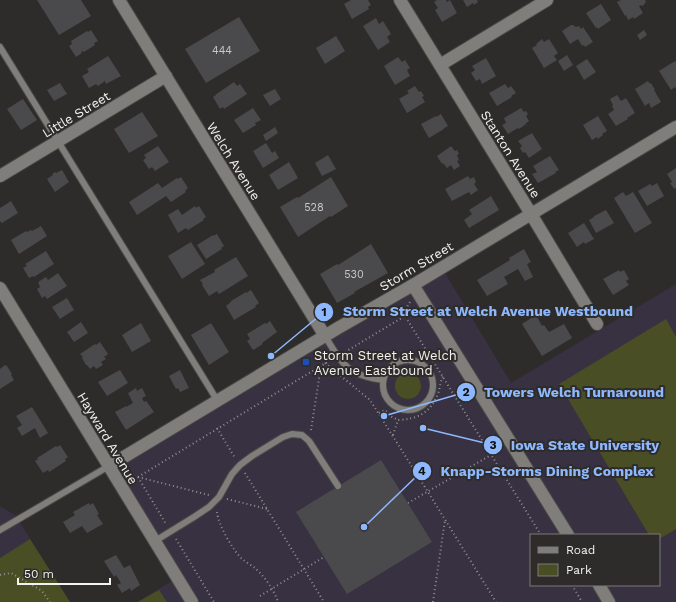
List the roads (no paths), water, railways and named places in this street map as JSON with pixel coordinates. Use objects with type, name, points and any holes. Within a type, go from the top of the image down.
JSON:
[{"type":"street","name":"Welch Avenue","points":[[119,0],[325,336]]},
{"type":"street","name":"Stanton Avenue","points":[[400,0],[597,324]]},
{"type":"street","points":[[440,65],[546,0]]},
{"type":"street","name":"Little Street","points":[[0,176],[166,76]]},
{"type":"street","name":"Storm Street","points":[[109,466],[217,400],[676,128]]},
{"type":"street","points":[[413,285],[567,534]]},
{"type":"street","name":"Hayward Avenue","points":[[0,288],[192,602]]},
{"type":"street","points":[[600,586],[609,602]]},
{"type":"lane","points":[[0,47],[217,400]]},
{"type":"lane","points":[[325,336],[342,363],[348,368],[356,373],[383,380]]},
{"type":"lane","points":[[402,360],[411,360],[419,362],[426,367],[431,374],[434,383],[433,391],[430,399],[424,405],[409,411],[401,410],[394,407],[388,401],[384,394],[382,385],[383,380],[388,370],[394,364],[402,360]]},
{"type":"lane","points":[[155,541],[221,498],[232,474],[240,465],[268,446],[292,434],[302,435],[309,441],[338,486]]},
{"type":"lane","points":[[0,530],[109,466]]},
{"type":"place","name":"Storm Street at Welch Avenue Westbound","points":[[271,356]]},
{"type":"place","name":"Storm Street at Welch Avenue Eastbound","points":[[306,362]]},
{"type":"place","name":"Towers Welch Turnaround","points":[[384,416]]},
{"type":"place","name":"Iowa State University","points":[[423,428]]},
{"type":"place","name":"Knapp-Storms Dining Complex","points":[[364,527]]}]
